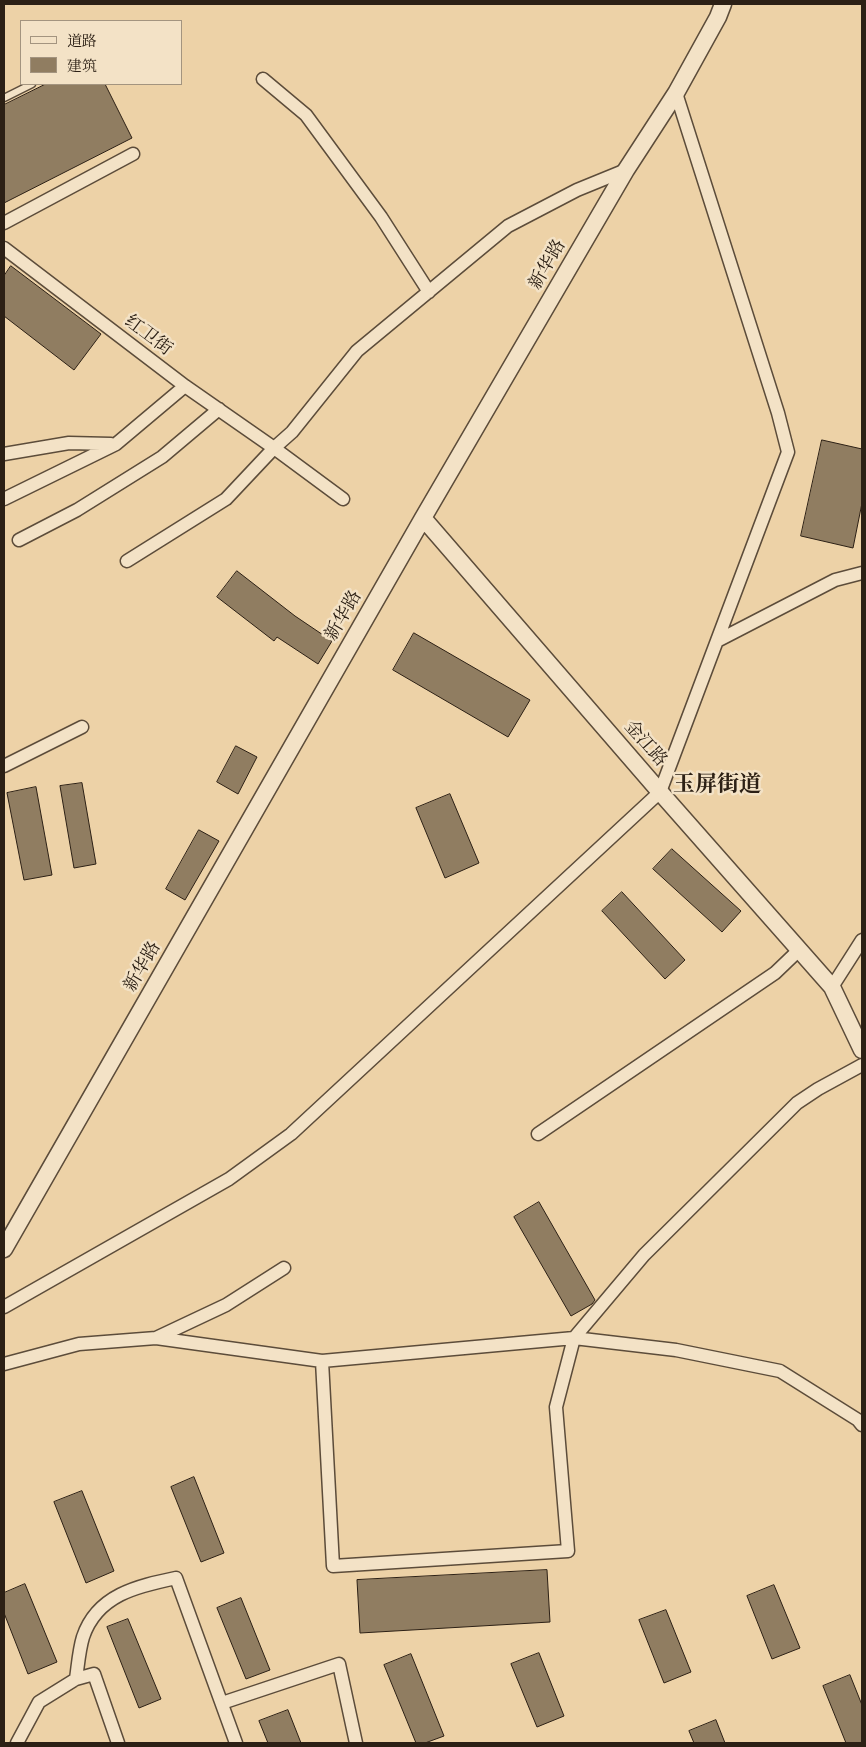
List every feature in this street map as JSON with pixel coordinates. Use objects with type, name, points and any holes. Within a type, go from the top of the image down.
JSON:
[{"type":"street","name":"新华路","points":[[5,1245],[423,518],[626,170],[676,93],[718,17],[723,4]]},
{"type":"street","points":[[263,79],[306,115],[381,217],[429,292]]},
{"type":"street","points":[[4,1307],[229,1179],[291,1134],[660,792],[788,452],[778,414],[676,93]]},
{"type":"street","points":[[4,223],[134,154]]},
{"type":"street","points":[[127,561],[226,499],[274,448],[292,432],[357,351],[508,226],[577,190],[626,170]]},
{"type":"street","name":"红卫街","points":[[4,248],[185,386],[343,499]]},
{"type":"street","points":[[4,498],[116,444],[185,386]]},
{"type":"street","points":[[19,540],[77,510],[162,457],[219,409]]},
{"type":"street","points":[[4,454],[69,443],[116,444]]},
{"type":"street","name":"金江路","points":[[423,518],[832,987],[862,1050]]},
{"type":"street","points":[[717,640],[835,580],[862,573]]},
{"type":"street","points":[[4,766],[82,727]]},
{"type":"street","points":[[832,987],[862,940]]},
{"type":"street","points":[[538,1134],[775,973],[799,950]]},
{"type":"street","points":[[322,1361],[333,1566],[568,1551],[556,1408],[574,1338],[644,1254],[798,1103],[818,1089],[862,1065]]},
{"type":"street","points":[[156,1338],[226,1306],[284,1268]]},
{"type":"street","points":[[4,1364],[79,1344],[156,1338],[322,1361],[574,1338],[676,1350],[780,1371],[858,1420],[862,1425]]},
{"type":"street","points":[[76,1679],[82,1638],[92,1616],[116,1596],[140,1585],[176,1578],[236,1743]]},
{"type":"street","points":[[222,1703],[339,1664],[356,1743]]},
{"type":"street","points":[[17,1743],[39,1702],[76,1679],[94,1674],[118,1743]]},
{"type":"lane","points":[[4,98],[30,85]]},
{"type":"building","points":[[44,85],[106,85],[132,138],[4,203],[4,105]]},
{"type":"building","points":[[11,266],[101,334],[74,370],[4,316],[4,276]]},
{"type":"building","points":[[822,440],[862,449],[862,503],[853,548],[801,536]]},
{"type":"building","points":[[237,571],[295,616],[332,641],[318,664],[277,637],[274,641],[217,597]]},
{"type":"building","points":[[414,633],[530,700],[508,737],[393,670]]},
{"type":"building","points":[[236,746],[257,757],[238,794],[217,782]]},
{"type":"building","points":[[82,783],[96,864],[74,868],[60,786]]},
{"type":"building","points":[[36,787],[52,875],[24,880],[7,793]]},
{"type":"building","points":[[450,794],[479,863],[445,878],[416,808]]},
{"type":"building","points":[[199,830],[219,841],[185,900],[166,889]]},
{"type":"building","points":[[672,849],[741,911],[722,932],[653,869]]},
{"type":"building","points":[[622,892],[685,960],[665,979],[602,911]]},
{"type":"building","points":[[539,1202],[595,1300],[592,1304],[571,1316],[514,1217]]},
{"type":"building","points":[[194,1477],[224,1553],[201,1562],[171,1487]]},
{"type":"building","points":[[82,1491],[114,1571],[86,1583],[54,1502]]},
{"type":"building","points":[[547,1570],[550,1622],[360,1633],[357,1580]]},
{"type":"building","points":[[25,1584],[57,1662],[28,1674],[4,1613],[4,1593]]},
{"type":"building","points":[[774,1585],[800,1648],[772,1659],[747,1596]]},
{"type":"building","points":[[241,1598],[270,1670],[246,1679],[217,1608]]},
{"type":"building","points":[[666,1610],[691,1672],[664,1683],[639,1620]]},
{"type":"building","points":[[128,1619],[161,1699],[139,1708],[107,1627]]},
{"type":"building","points":[[539,1653],[564,1716],[537,1727],[511,1664]]},
{"type":"building","points":[[411,1654],[444,1736],[425,1743],[416,1743],[384,1665]]},
{"type":"building","points":[[850,1675],[862,1705],[862,1743],[846,1743],[823,1686]]},
{"type":"building","points":[[288,1710],[301,1743],[268,1743],[259,1721]]},
{"type":"building","points":[[716,1720],[725,1743],[694,1743],[689,1731]]},
{"type":"district","name":"玉屏街道","points":[[717,786]]}]
